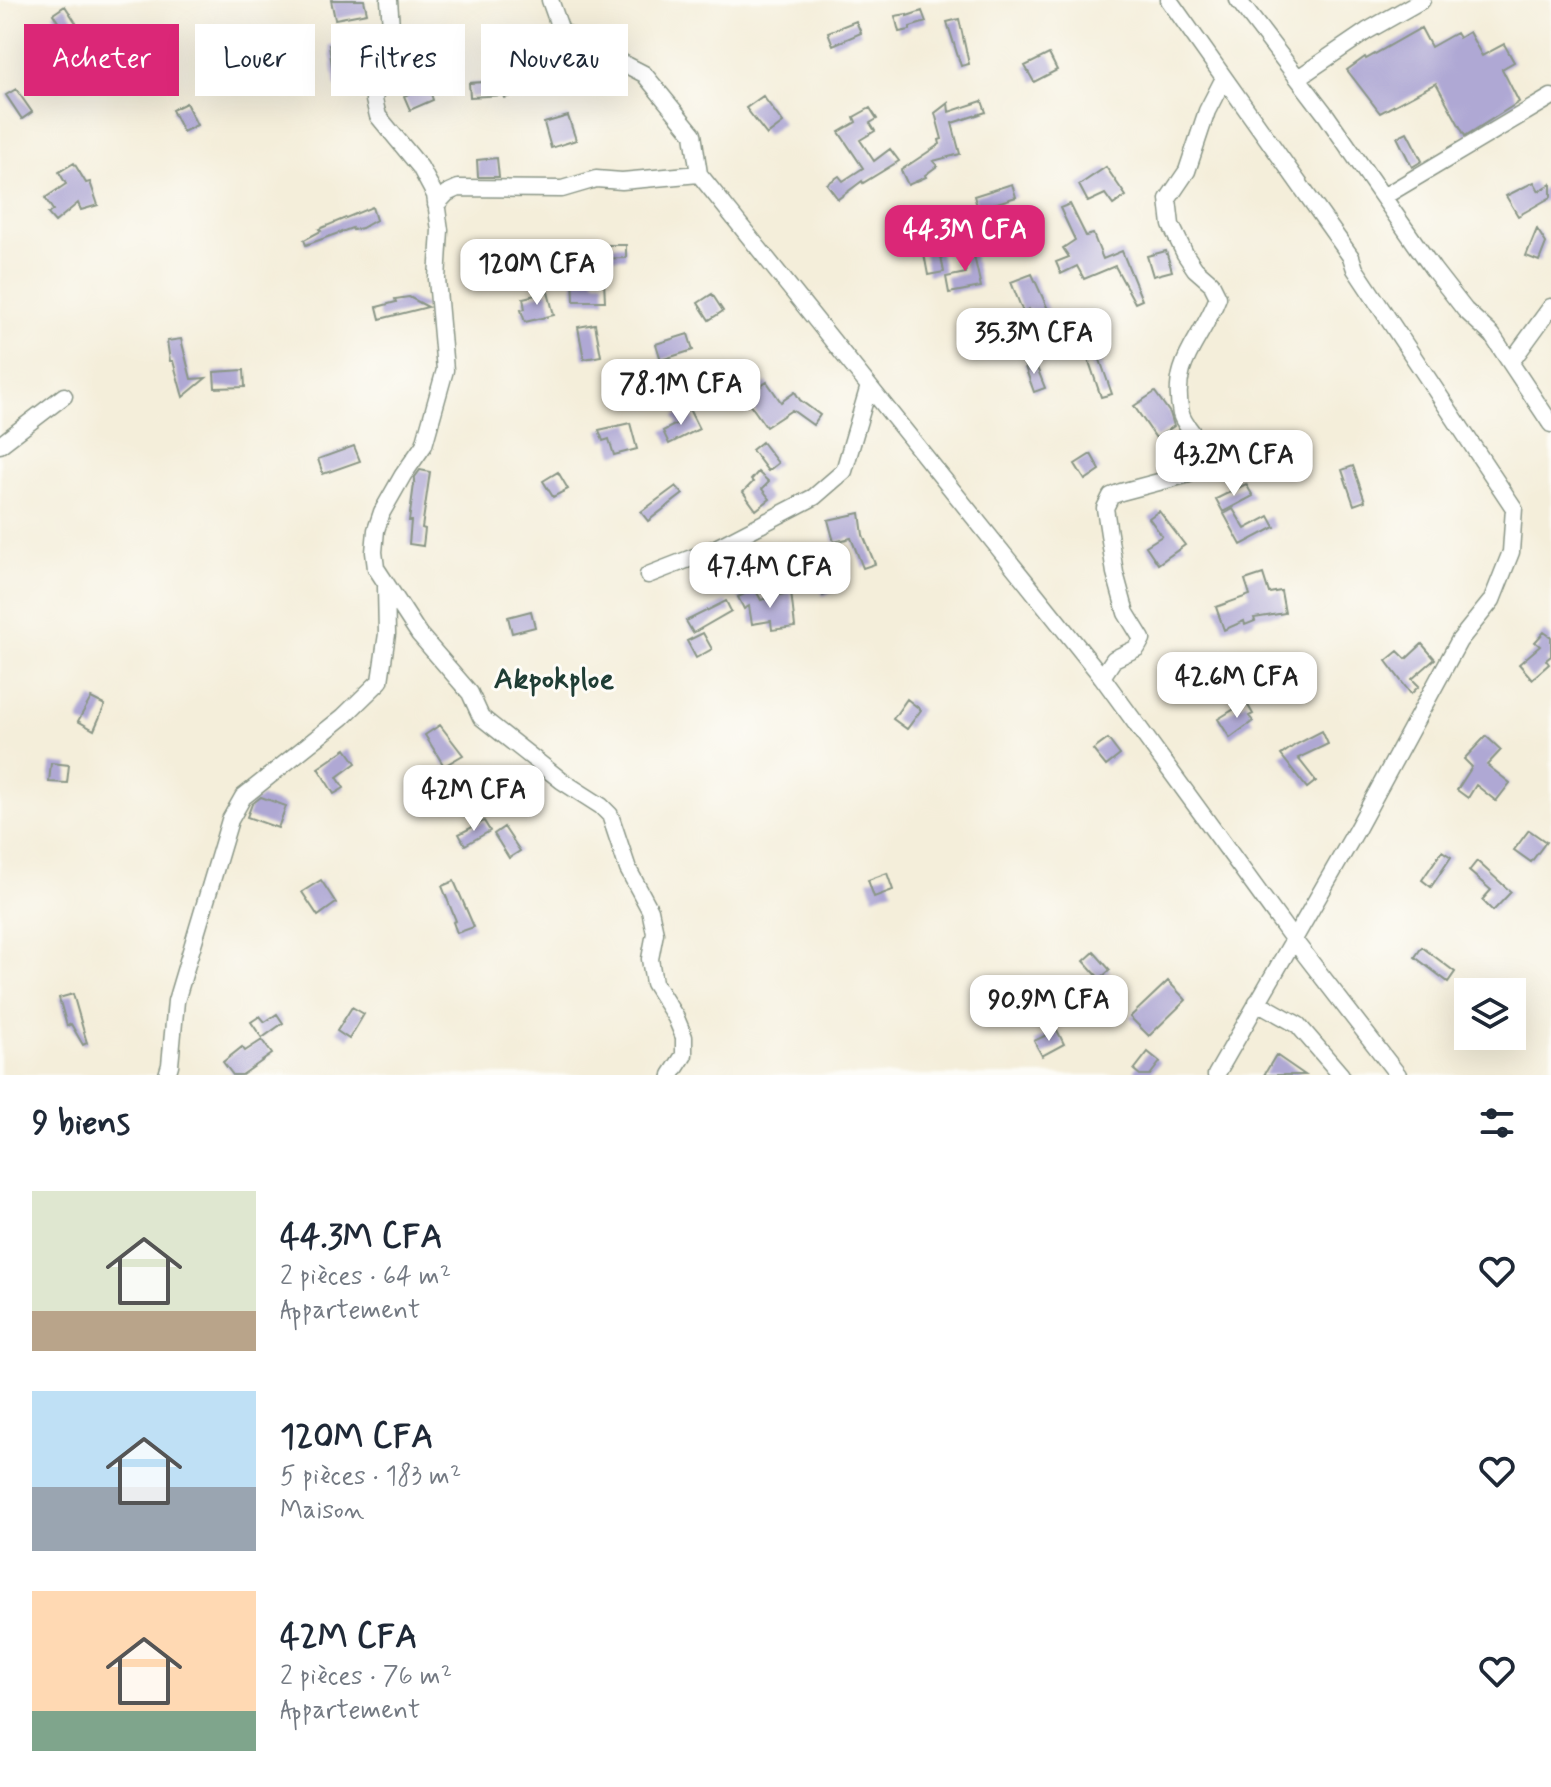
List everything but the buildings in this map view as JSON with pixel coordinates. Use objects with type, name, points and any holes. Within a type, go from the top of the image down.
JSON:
[{"type":"street","points":[[389,0],[391,26],[387,61],[374,100],[378,116],[420,167],[435,195],[440,230],[437,279],[445,370],[424,445],[382,512],[376,530],[376,568],[419,634],[470,693],[481,717],[610,815],[628,869],[650,910],[655,933],[650,959],[654,983],[684,1037],[684,1055],[671,1075]]},
{"type":"street","points":[[550,0],[561,31],[644,74],[693,134],[699,174],[1102,677],[1293,939],[1398,1075]]},
{"type":"street","points":[[1169,0],[1351,257],[1355,269],[1514,508],[1511,552],[1492,600],[1459,641],[1410,734],[1216,1075]]},
{"type":"street","points":[[1238,0],[1298,78],[1433,269],[1465,310],[1492,335],[1551,424]]},
{"type":"street","points":[[1298,78],[1367,31],[1422,0]]},
{"type":"street","points":[[1102,677],[1114,659],[1137,648],[1142,639],[1126,613],[1115,573],[1105,508],[1111,496],[1189,474],[1202,466],[1199,443],[1182,419],[1177,390],[1181,367],[1210,319],[1218,297],[1211,283],[1195,269],[1185,254],[1171,225],[1168,199],[1187,171],[1207,111],[1224,78]]},
{"type":"street","points":[[1383,197],[1551,97]]},
{"type":"street","points":[[436,205],[447,193],[458,188],[562,189],[596,179],[622,181],[699,174]]},
{"type":"street","points":[[1511,362],[1551,307]]},
{"type":"street","points":[[648,575],[712,550],[814,497],[844,471],[869,386]]},
{"type":"street","points":[[0,445],[64,396]]},
{"type":"street","points":[[167,1075],[176,1001],[230,820],[243,797],[343,717],[380,681],[387,634],[386,585]]},
{"type":"street","points":[[1257,1002],[1298,1025],[1341,1075]]},
{"type":"district","name":"Akpokploe","points":[[554,679]]}]
